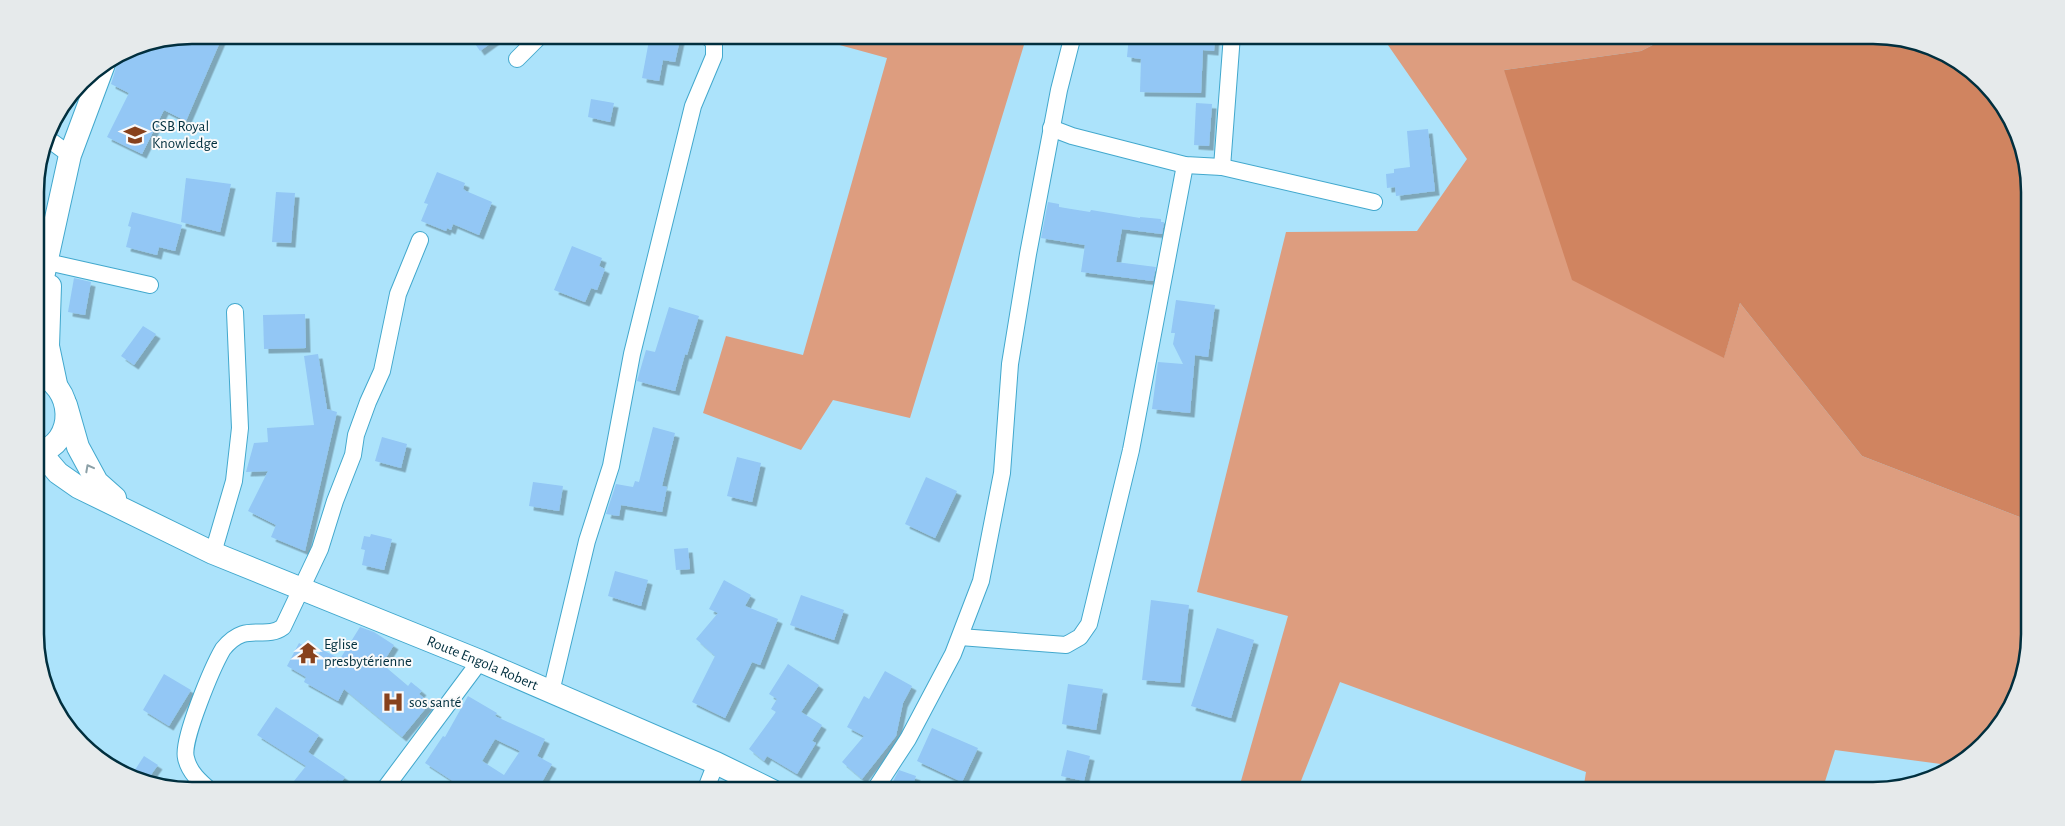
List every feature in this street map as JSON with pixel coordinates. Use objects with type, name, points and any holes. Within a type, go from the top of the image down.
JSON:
[{"type":"street","points":[[517,59],[532,44]]},
{"type":"street","points":[[551,692],[587,540],[611,466],[632,354],[693,106],[714,56],[714,44]]},
{"type":"street","points":[[880,782],[908,739],[953,654],[981,581],[1002,473],[1010,364],[1058,90],[1071,44]]},
{"type":"street","points":[[1222,167],[1231,44]]},
{"type":"street","points":[[44,252],[48,224],[70,155],[100,76]]},
{"type":"street","points":[[1051,128],[1072,136],[1185,165],[1222,167],[1374,202]]},
{"type":"street","points":[[53,142],[70,155]]},
{"type":"street","points":[[960,637],[1066,645],[1080,637],[1089,624],[1131,450],[1185,165]]},
{"type":"street","name":"Route Engola Robert","points":[[48,224],[52,263],[48,346],[56,384],[63,394],[78,447],[97,482],[135,514]]},
{"type":"street","points":[[202,782],[192,773],[185,756],[188,735],[218,657],[229,640],[240,634],[273,631],[283,626],[320,549],[335,501],[353,455],[359,427],[382,371],[398,294],[420,240]]},
{"type":"street","points":[[52,263],[150,286]]},
{"type":"street","points":[[213,553],[234,481],[240,428],[235,312]]},
{"type":"street","points":[[44,375],[56,384]]},
{"type":"street","points":[[44,450],[53,444],[62,433],[67,420],[66,405]]},
{"type":"street","name":"Route Engola Robert","points":[[44,460],[58,474],[78,487],[213,553],[300,590],[480,661],[716,763],[755,782]]},
{"type":"street","points":[[390,782],[480,661]]},
{"type":"street","points":[[709,782],[716,763]]},
{"type":"shaded area","points":[[836,44],[1024,44],[910,418],[833,400],[801,450],[703,413],[726,336],[803,355],[887,58]]},
{"type":"shaded area","points":[[1387,44],[1655,44],[1641,51],[1504,70],[1724,357],[1740,303],[1862,456],[2021,518],[2021,635],[2016,673],[2006,700],[1991,724],[1963,752],[1943,764],[1835,750],[1825,782],[1584,782],[1586,772],[1340,682],[1301,782],[1235,782],[1241,781],[1288,616],[1197,592],[1286,232],[1417,231],[1467,159]]},
{"type":"shaded area","points":[[1655,44],[1893,45],[1912,49],[1939,59],[1963,74],[1991,102],[2010,135],[2020,172],[2021,518],[1862,456],[1740,303],[1724,358],[1572,280],[1504,70],[1641,51]]},
{"type":"building","points":[[182,44],[219,44],[186,121],[164,110],[142,154],[107,137],[129,93],[111,84],[116,65],[126,59],[153,49]]},
{"type":"building","points":[[475,44],[490,44],[480,51]]},
{"type":"building","points":[[648,44],[679,44],[675,62],[663,60],[659,81],[642,78]]},
{"type":"building","points":[[1128,44],[1214,44],[1214,51],[1203,50],[1201,93],[1140,92],[1141,59],[1127,57]]},
{"type":"building","points":[[591,99],[614,103],[610,122],[588,117]]},
{"type":"building","points":[[1196,103],[1212,104],[1209,146],[1194,145]]},
{"type":"building","points":[[1428,129],[1435,191],[1396,196],[1395,187],[1387,188],[1386,174],[1394,173],[1394,169],[1410,167],[1407,131]]},
{"type":"building","points":[[437,172],[465,183],[463,189],[492,202],[479,235],[453,224],[451,230],[447,228],[446,231],[421,221],[428,204],[424,203]]},
{"type":"building","points":[[186,178],[231,184],[220,232],[181,222]]},
{"type":"building","points":[[276,192],[295,193],[291,243],[272,242]]},
{"type":"building","points":[[1048,202],[1059,204],[1059,207],[1090,212],[1091,210],[1140,218],[1161,219],[1161,222],[1164,222],[1162,234],[1122,229],[1116,262],[1156,267],[1153,281],[1081,272],[1085,245],[1041,238]]},
{"type":"building","points":[[132,212],[182,225],[175,251],[159,247],[157,255],[126,247],[131,227],[128,226]]},
{"type":"building","points":[[572,246],[602,258],[599,266],[605,269],[597,290],[591,288],[585,302],[554,290]]},
{"type":"building","points":[[74,278],[91,282],[85,315],[68,312]]},
{"type":"building","points":[[1176,300],[1215,305],[1208,357],[1195,355],[1190,413],[1152,409],[1158,362],[1183,364],[1173,344],[1175,333],[1171,333]]},
{"type":"building","points":[[669,307],[699,316],[687,355],[685,354],[675,391],[637,381],[646,350],[655,352]]},
{"type":"building","points":[[305,314],[306,348],[264,349],[263,315]]},
{"type":"building","points":[[143,326],[156,334],[134,365],[121,356]]},
{"type":"building","points":[[318,354],[327,409],[337,412],[305,551],[271,537],[276,525],[248,511],[268,471],[246,472],[254,443],[268,442],[267,428],[314,425],[304,356]]},
{"type":"building","points":[[653,427],[675,433],[662,486],[667,487],[662,512],[621,505],[619,516],[606,514],[616,484],[633,487],[635,481],[639,482]]},
{"type":"building","points":[[382,437],[407,444],[401,468],[375,461]]},
{"type":"building","points":[[737,457],[761,463],[752,502],[727,496]]},
{"type":"building","points":[[926,477],[957,491],[935,538],[905,524]]},
{"type":"building","points":[[533,482],[563,486],[559,511],[529,506]]},
{"type":"building","points":[[371,534],[392,539],[384,570],[362,565],[365,550],[361,549],[364,536],[370,537]]},
{"type":"building","points":[[688,548],[690,569],[676,570],[674,549]]},
{"type":"building","points":[[615,571],[648,580],[641,606],[608,596]]},
{"type":"building","points":[[724,580],[751,595],[745,606],[778,619],[760,665],[752,662],[725,718],[692,702],[715,656],[696,639],[718,613],[709,609]]},
{"type":"building","points":[[801,595],[844,610],[834,640],[790,625]]},
{"type":"building","points":[[1151,600],[1189,605],[1180,683],[1142,680]]},
{"type":"building","points":[[360,627],[374,632],[394,645],[382,664],[408,686],[411,682],[422,691],[419,694],[430,703],[402,737],[344,689],[338,701],[304,682],[306,677],[287,666],[299,643],[319,654],[321,649],[340,659]]},
{"type":"building","points":[[1217,628],[1254,640],[1231,718],[1191,706]]},
{"type":"building","points":[[788,664],[819,685],[801,712],[822,725],[812,741],[816,743],[797,774],[767,756],[764,761],[749,749],[776,712],[771,709],[777,699],[769,694]]},
{"type":"building","points":[[885,671],[912,686],[903,703],[896,736],[862,779],[842,762],[864,736],[847,727],[864,696],[869,699]]},
{"type":"building","points":[[164,674],[191,690],[169,726],[143,710]]},
{"type":"building","points":[[1068,684],[1103,689],[1096,730],[1062,724]]},
{"type":"building","points":[[468,696],[497,713],[495,716],[545,739],[537,756],[552,764],[542,782],[454,782],[425,763],[443,736],[445,737]],"holes":[[[495,739],[520,751],[504,775],[482,761]]]},
{"type":"building","points":[[276,707],[319,735],[308,752],[345,777],[342,782],[330,782],[327,780],[326,782],[293,782],[306,766],[257,735]]},
{"type":"building","points":[[932,728],[978,748],[962,782],[917,761]]},
{"type":"building","points":[[1067,750],[1090,756],[1084,781],[1061,776]]},
{"type":"building","points":[[144,756],[158,765],[150,776],[135,770]]},
{"type":"building","points":[[899,770],[916,776],[914,782],[893,782]]},
{"type":"place","name":"CSB Royal Knowledge","points":[[135,135]]},
{"type":"place","name":"Eglise presbytérienne","points":[[308,653]]},
{"type":"place","name":"sos santé","points":[[393,702]]}]
